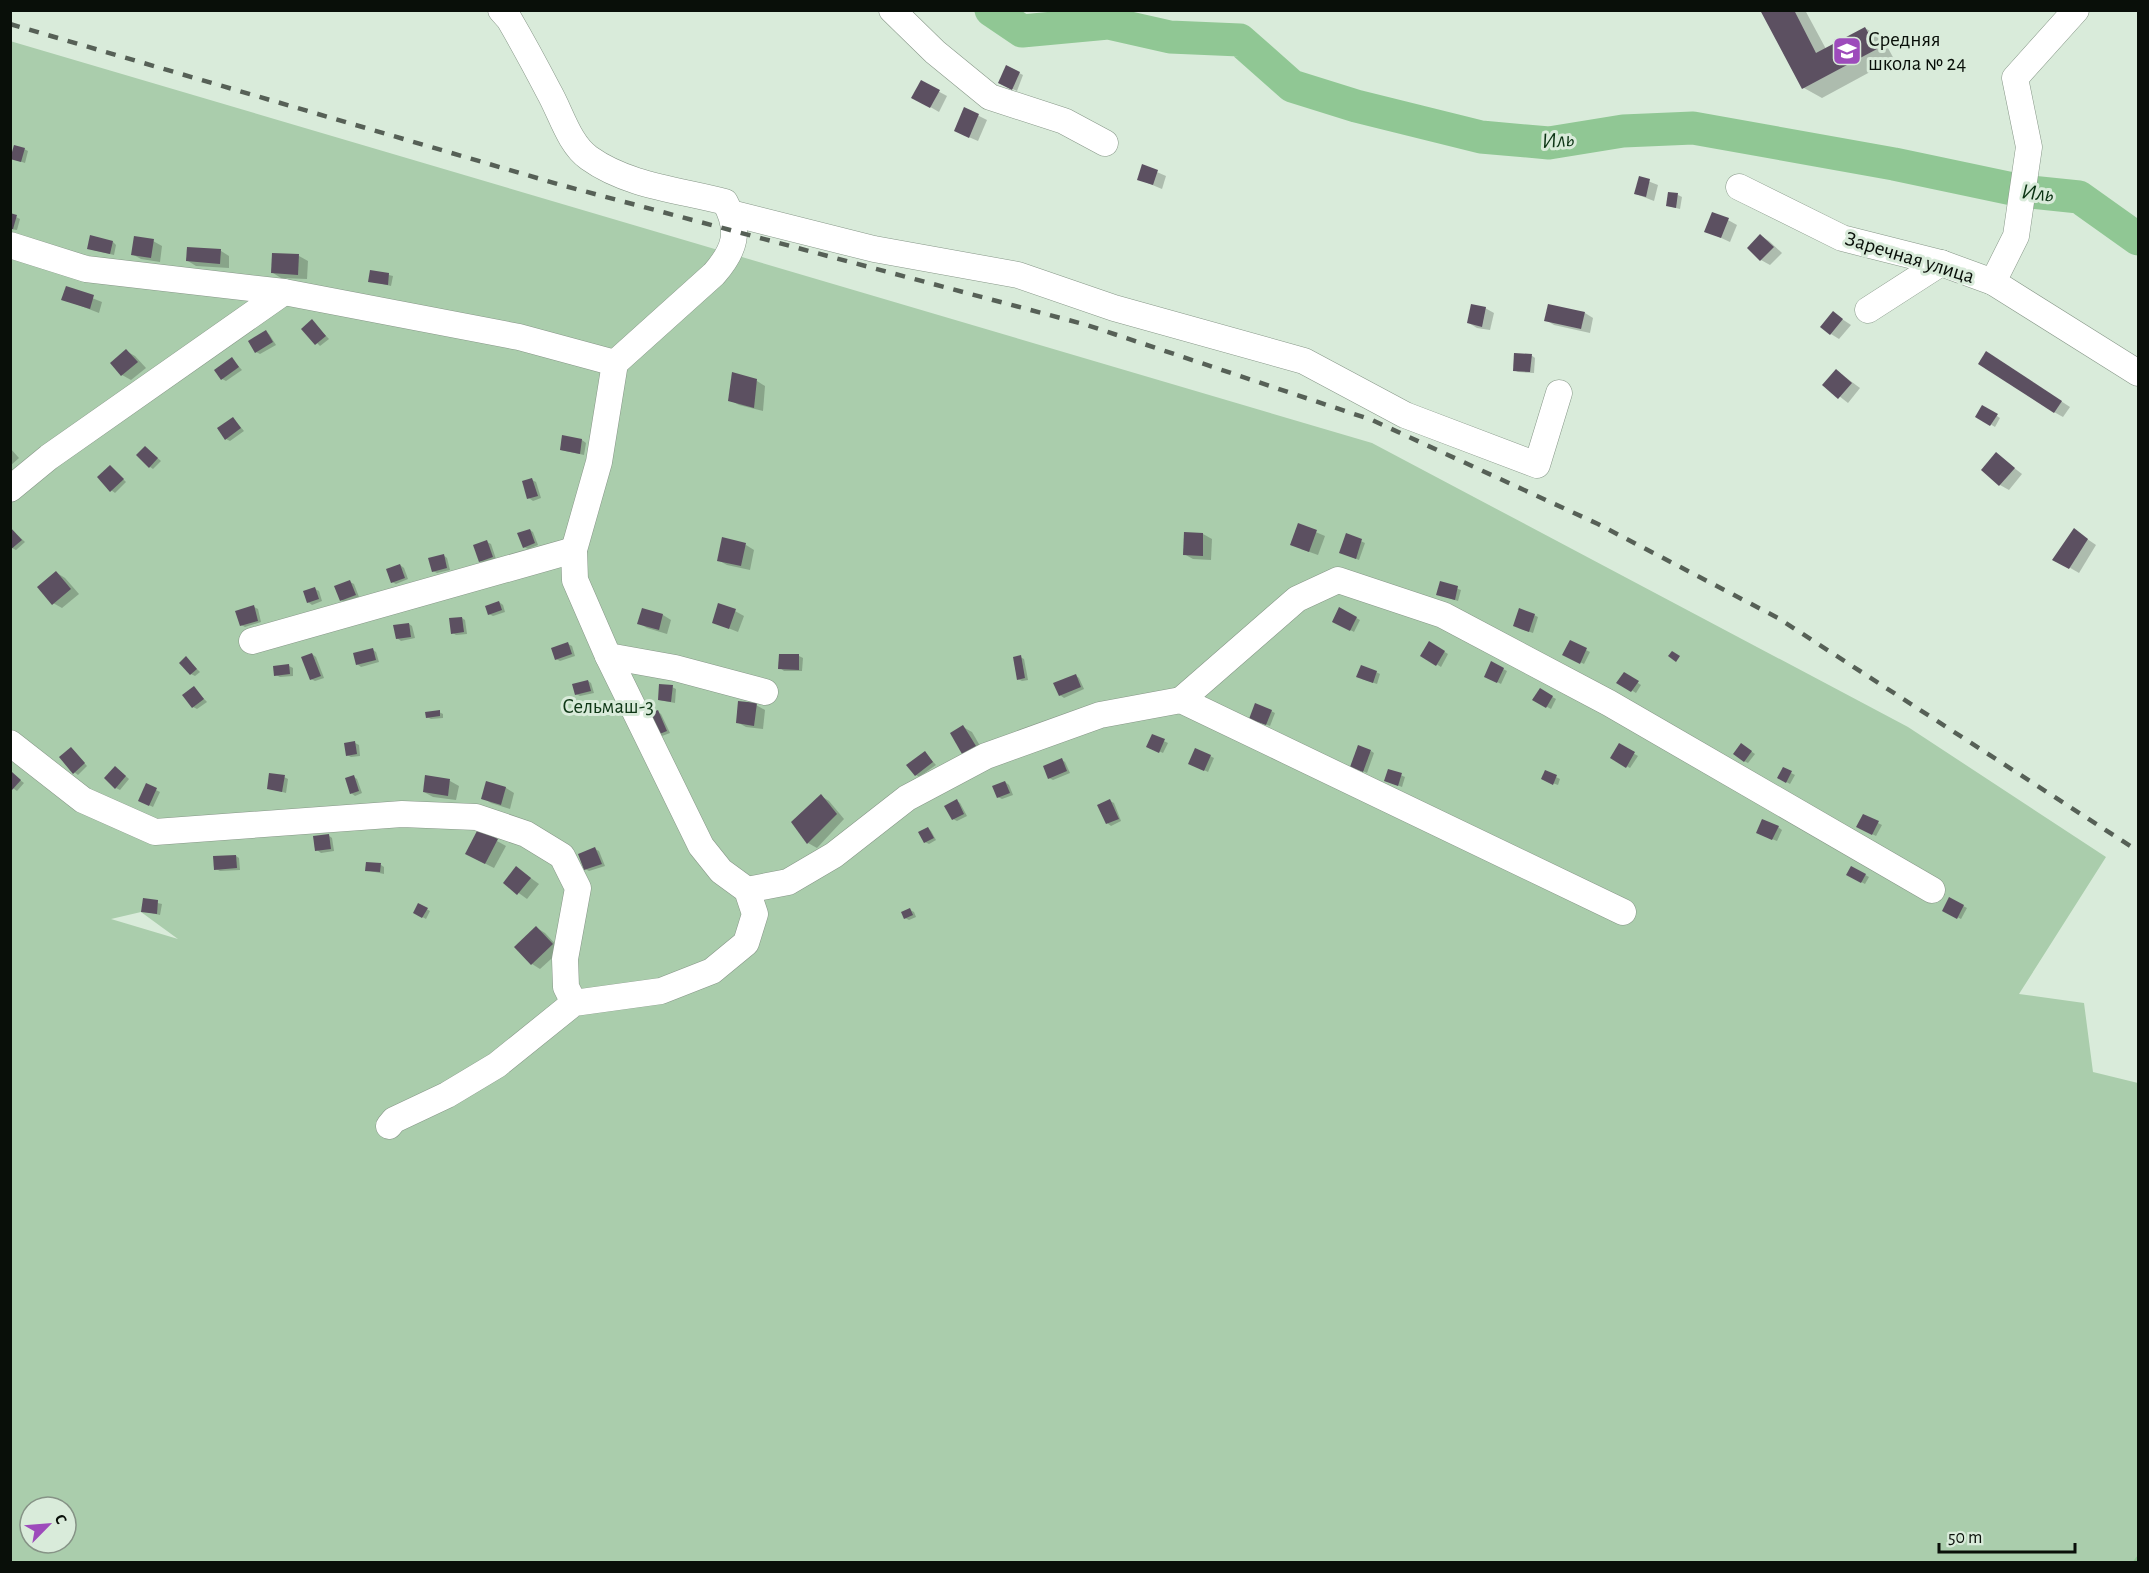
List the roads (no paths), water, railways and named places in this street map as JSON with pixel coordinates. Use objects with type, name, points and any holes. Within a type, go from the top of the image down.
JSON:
[{"type":"street","points":[[388,1126],[394,1120],[447,1095],[496,1065],[574,1003],[661,991],[712,971],[746,943],[755,914],[747,890],[721,871],[701,846],[608,656],[575,580],[574,550],[599,462],[615,363],[714,274],[727,258],[735,233],[731,213],[725,202],[641,182],[613,172],[587,157],[566,130],[551,94],[509,19],[501,10]]},
{"type":"street","points":[[892,10],[935,52],[990,97],[1065,121],[1105,142]]},
{"type":"street","points":[[1993,282],[2016,236],[2029,147],[2015,78],[2076,10]]},
{"type":"street","name":"Заречная улица","points":[[1739,187],[1842,238],[1941,263],[1993,282],[2139,373]]},
{"type":"street","points":[[731,213],[874,249],[1018,275],[1114,308],[1304,361],[1405,415],[1537,465],[1559,393]]},
{"type":"street","points":[[10,245],[86,269],[284,292],[519,337],[615,363]]},
{"type":"street","points":[[1868,310],[1941,263]]},
{"type":"street","points":[[10,489],[49,457],[284,292]]},
{"type":"street","points":[[252,640],[574,550]]},
{"type":"street","points":[[747,890],[788,882],[834,855],[907,798],[986,756],[1100,715],[1181,700],[1298,599],[1338,580],[1443,615],[1610,703],[1932,890]]},
{"type":"street","points":[[608,656],[675,668],[765,692]]},
{"type":"street","points":[[1181,700],[1623,912]]},
{"type":"street","points":[[10,743],[83,800],[155,832],[402,814],[476,817],[526,834],[562,856],[578,888],[565,959],[566,987],[574,1003]]},
{"type":"waterway","name":"Иль","points":[[991,10],[1022,31],[1108,23],[1170,37],[1240,40],[1292,86],[1356,106],[1481,137],[1549,143],[1623,131],[1693,128],[1894,164],[2022,191],[2079,197],[2138,239]]},
{"type":"railway","points":[[10,24],[561,185],[1087,325],[1372,420],[1598,524],[1778,618],[2138,851]]},
{"type":"place","name":"Средняя школа № 24","points":[[1847,51]]},
{"type":"park label","name":"Сельмаш-3","points":[[608,706]]}]
